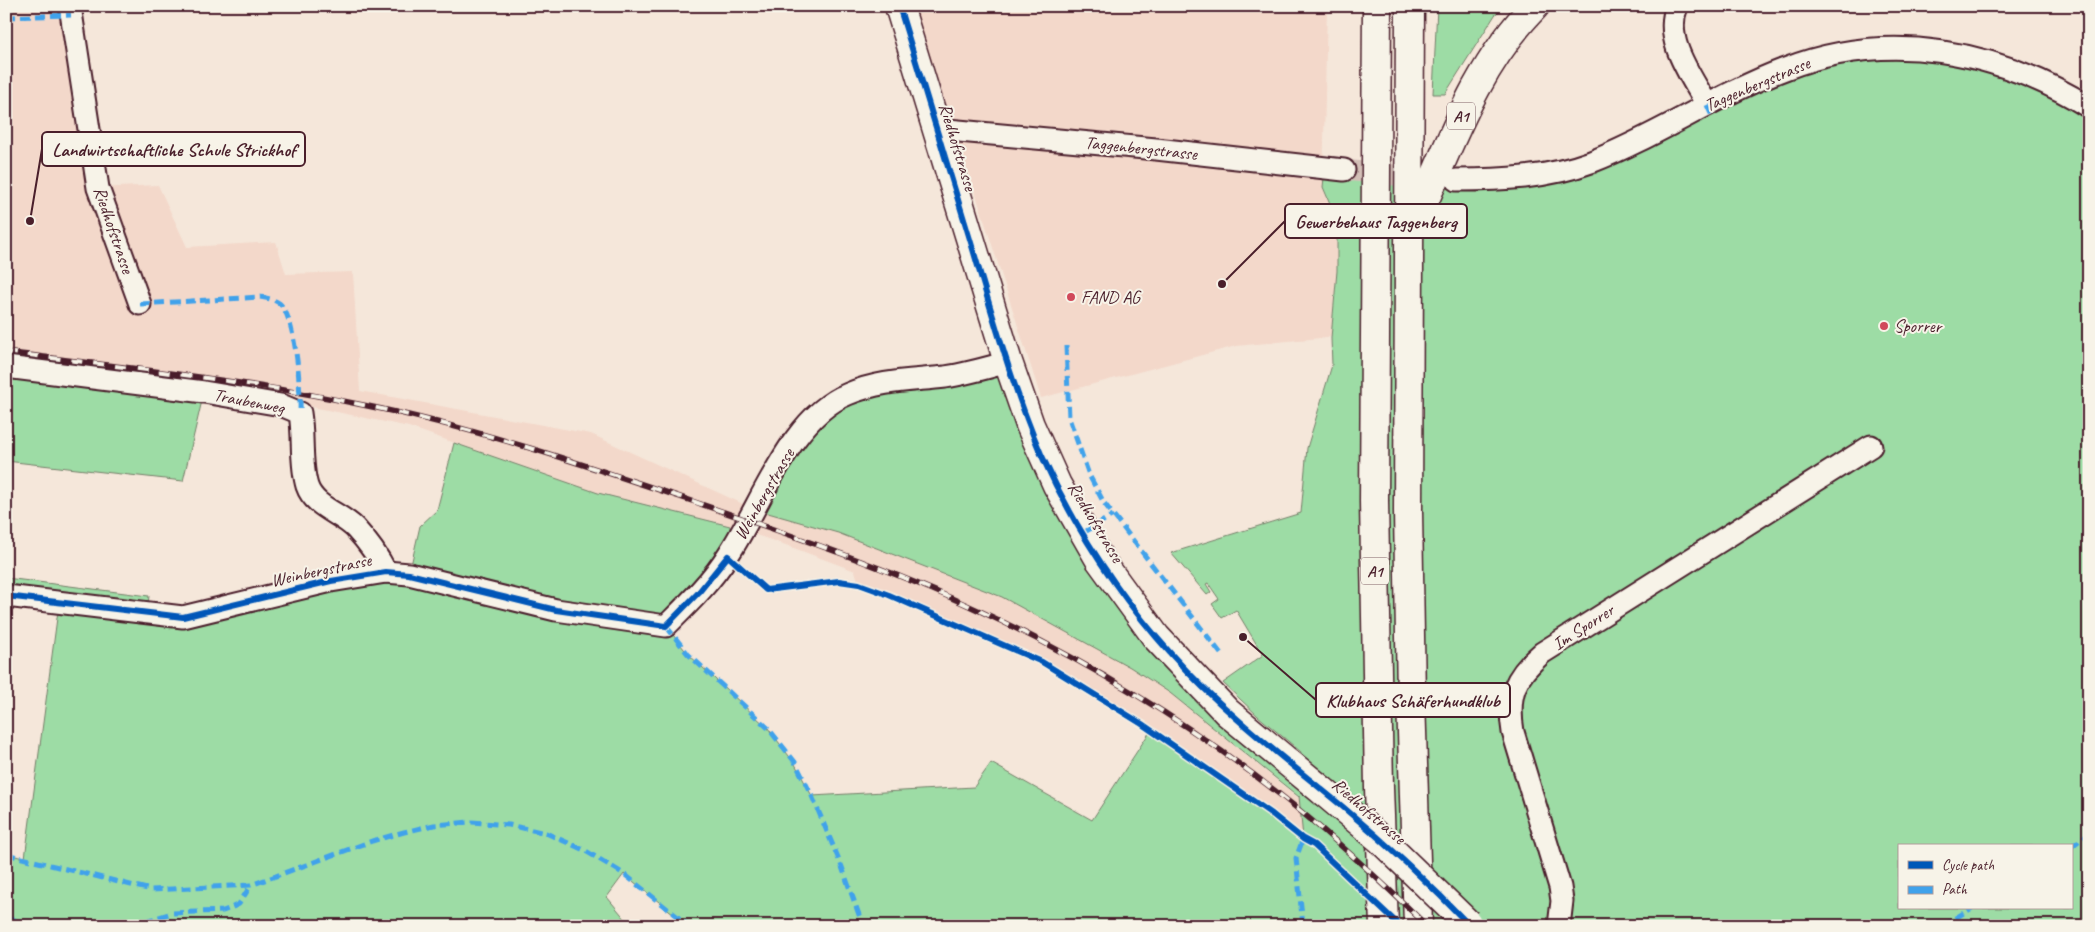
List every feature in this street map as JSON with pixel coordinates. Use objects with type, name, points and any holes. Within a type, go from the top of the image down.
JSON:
[{"type":"main road","name":"Riedhofstrasse","points":[[899,6],[1008,362],[1030,426],[1057,485],[1092,547],[1132,605],[1173,657],[1227,712],[1380,839],[1468,924]]},
{"type":"main road","name":"A1","points":[[1377,6],[1374,501],[1377,738],[1384,926]]},
{"type":"main road","name":"A1","points":[[1410,6],[1408,238],[1409,613],[1418,926]]},
{"type":"main road","name":"A1","points":[[1408,238],[1476,86],[1501,47],[1535,6]]},
{"type":"street","name":"Riedhofstrasse","points":[[70,6],[98,188],[140,304]]},
{"type":"street","points":[[1677,6],[1673,16],[1672,29],[1675,44],[1707,105]]},
{"type":"street","name":"Taggenbergstrasse","points":[[1456,180],[1512,178],[1550,174],[1590,162],[1625,147],[1785,68],[1822,57],[1859,50],[1890,48],[1943,51],[1983,59],[2041,80],[2089,107]]},
{"type":"street","name":"Taggenbergstrasse","points":[[937,129],[1156,149],[1344,170]]},
{"type":"street","name":"Weinbergstrasse","points":[[6,596],[183,617],[331,581],[386,572],[409,574],[556,610],[666,626],[699,592],[728,556],[772,477],[801,432],[821,410],[847,394],[872,386],[912,379],[964,374],[1008,362]]},
{"type":"street","name":"Traubenweg","points":[[6,367],[204,392],[281,405],[300,413],[303,431],[304,467],[308,487],[315,500],[354,527],[386,572]]},
{"type":"street","name":"Im Sporrer","points":[[1559,926],[1562,901],[1560,887],[1513,732],[1510,715],[1510,700],[1516,683],[1526,666],[1542,653],[1870,446]]},
{"type":"shaded area","points":[[6,6],[65,6],[98,188],[158,185],[187,247],[276,242],[286,274],[353,272],[360,391],[591,434],[754,509],[838,533],[1002,597],[1130,667],[1170,693],[1325,820],[1303,839],[1272,814],[1142,724],[1042,662],[889,595],[859,584],[855,571],[783,544],[750,533],[729,539],[730,526],[598,493],[409,427],[308,406],[300,413],[6,367]]},
{"type":"shaded area","points":[[899,6],[1327,6],[1323,187],[1336,220],[1337,271],[1331,337],[1236,346],[1041,398],[969,173],[937,129]]},
{"type":"green space","points":[[1437,6],[1503,6],[1495,15],[1445,94],[1433,94]]},
{"type":"green space","points":[[1919,49],[2089,107],[2089,926],[689,926],[624,874],[607,897],[631,926],[6,926],[6,854],[25,858],[59,603],[6,596],[6,578],[149,596],[147,613],[409,574],[420,526],[437,510],[454,443],[598,493],[730,526],[729,539],[666,626],[688,654],[768,728],[795,764],[812,796],[974,787],[991,763],[1092,820],[1151,730],[1272,814],[1303,838],[1299,796],[1170,693],[1130,667],[1002,597],[838,533],[754,509],[821,410],[1008,362],[1073,537],[1297,770],[1301,752],[1258,716],[1223,683],[1263,655],[1236,610],[1222,618],[1212,604],[1219,599],[1208,583],[1206,584],[1211,592],[1207,595],[1171,553],[1301,513],[1307,448],[1332,365],[1331,338],[1337,271],[1337,220],[1323,187],[1325,169],[1412,178],[1549,173],[1785,68]]},
{"type":"green space","points":[[6,367],[204,392],[183,481],[6,461]]},
{"type":"tunnel","points":[[1344,170],[1424,178]]},
{"type":"railway","points":[[6,352],[275,388],[405,414],[489,436],[572,461],[803,540],[910,580],[980,611],[1062,652],[1181,723],[1257,777],[1310,819],[1362,864],[1427,926]]},
{"type":"marked path","points":[[6,17],[71,15]]},
{"type":"marked path","points":[[1707,105],[1713,118]]},
{"type":"marked path","points":[[140,304],[260,297],[279,303],[290,323],[293,338],[300,388],[300,413]]},
{"type":"marked path","points":[[1066,346],[1069,418],[1089,475],[1104,503],[1222,655]]},
{"type":"marked path","points":[[1083,533],[1113,515]]},
{"type":"marked path","points":[[666,626],[688,654],[768,728],[795,762],[812,796],[842,867],[863,926]]},
{"type":"marked path","points":[[6,854],[151,890],[251,885],[372,841],[434,825],[471,822],[509,825],[546,833],[584,850],[624,874],[689,926]]},
{"type":"marked path","points":[[2072,846],[2089,833]]},
{"type":"marked path","points":[[1303,839],[1296,858],[1303,926]]},
{"type":"marked path","points":[[130,926],[172,913],[223,911],[239,904],[251,885]]},
{"type":"marked path","points":[[1942,926],[1969,910]]},
{"type":"marked path","points":[[6,918],[39,926]]},
{"type":"cycle path","points":[[899,6],[1020,401],[1054,481],[1099,560],[1134,609],[1172,655],[1212,696],[1233,716],[1392,850],[1470,926]]},
{"type":"cycle path","points":[[6,596],[183,617],[331,581],[386,572],[409,574],[556,610],[666,626],[699,592],[728,556],[766,590],[839,581],[859,584],[889,595],[1042,662],[1142,724],[1314,845],[1400,926]]},
{"type":"place","name":"Landwirtschaftliche Schule Strickhof","points":[[30,221]]},
{"type":"place","name":"Gewerbehaus Taggenberg","points":[[1222,284]]},
{"type":"place","name":"FAND AG","points":[[1071,297]]},
{"type":"place","name":"Sporrer","points":[[1884,326]]},
{"type":"place","name":"Klubhaus Schäferhundklub","points":[[1243,637]]}]
